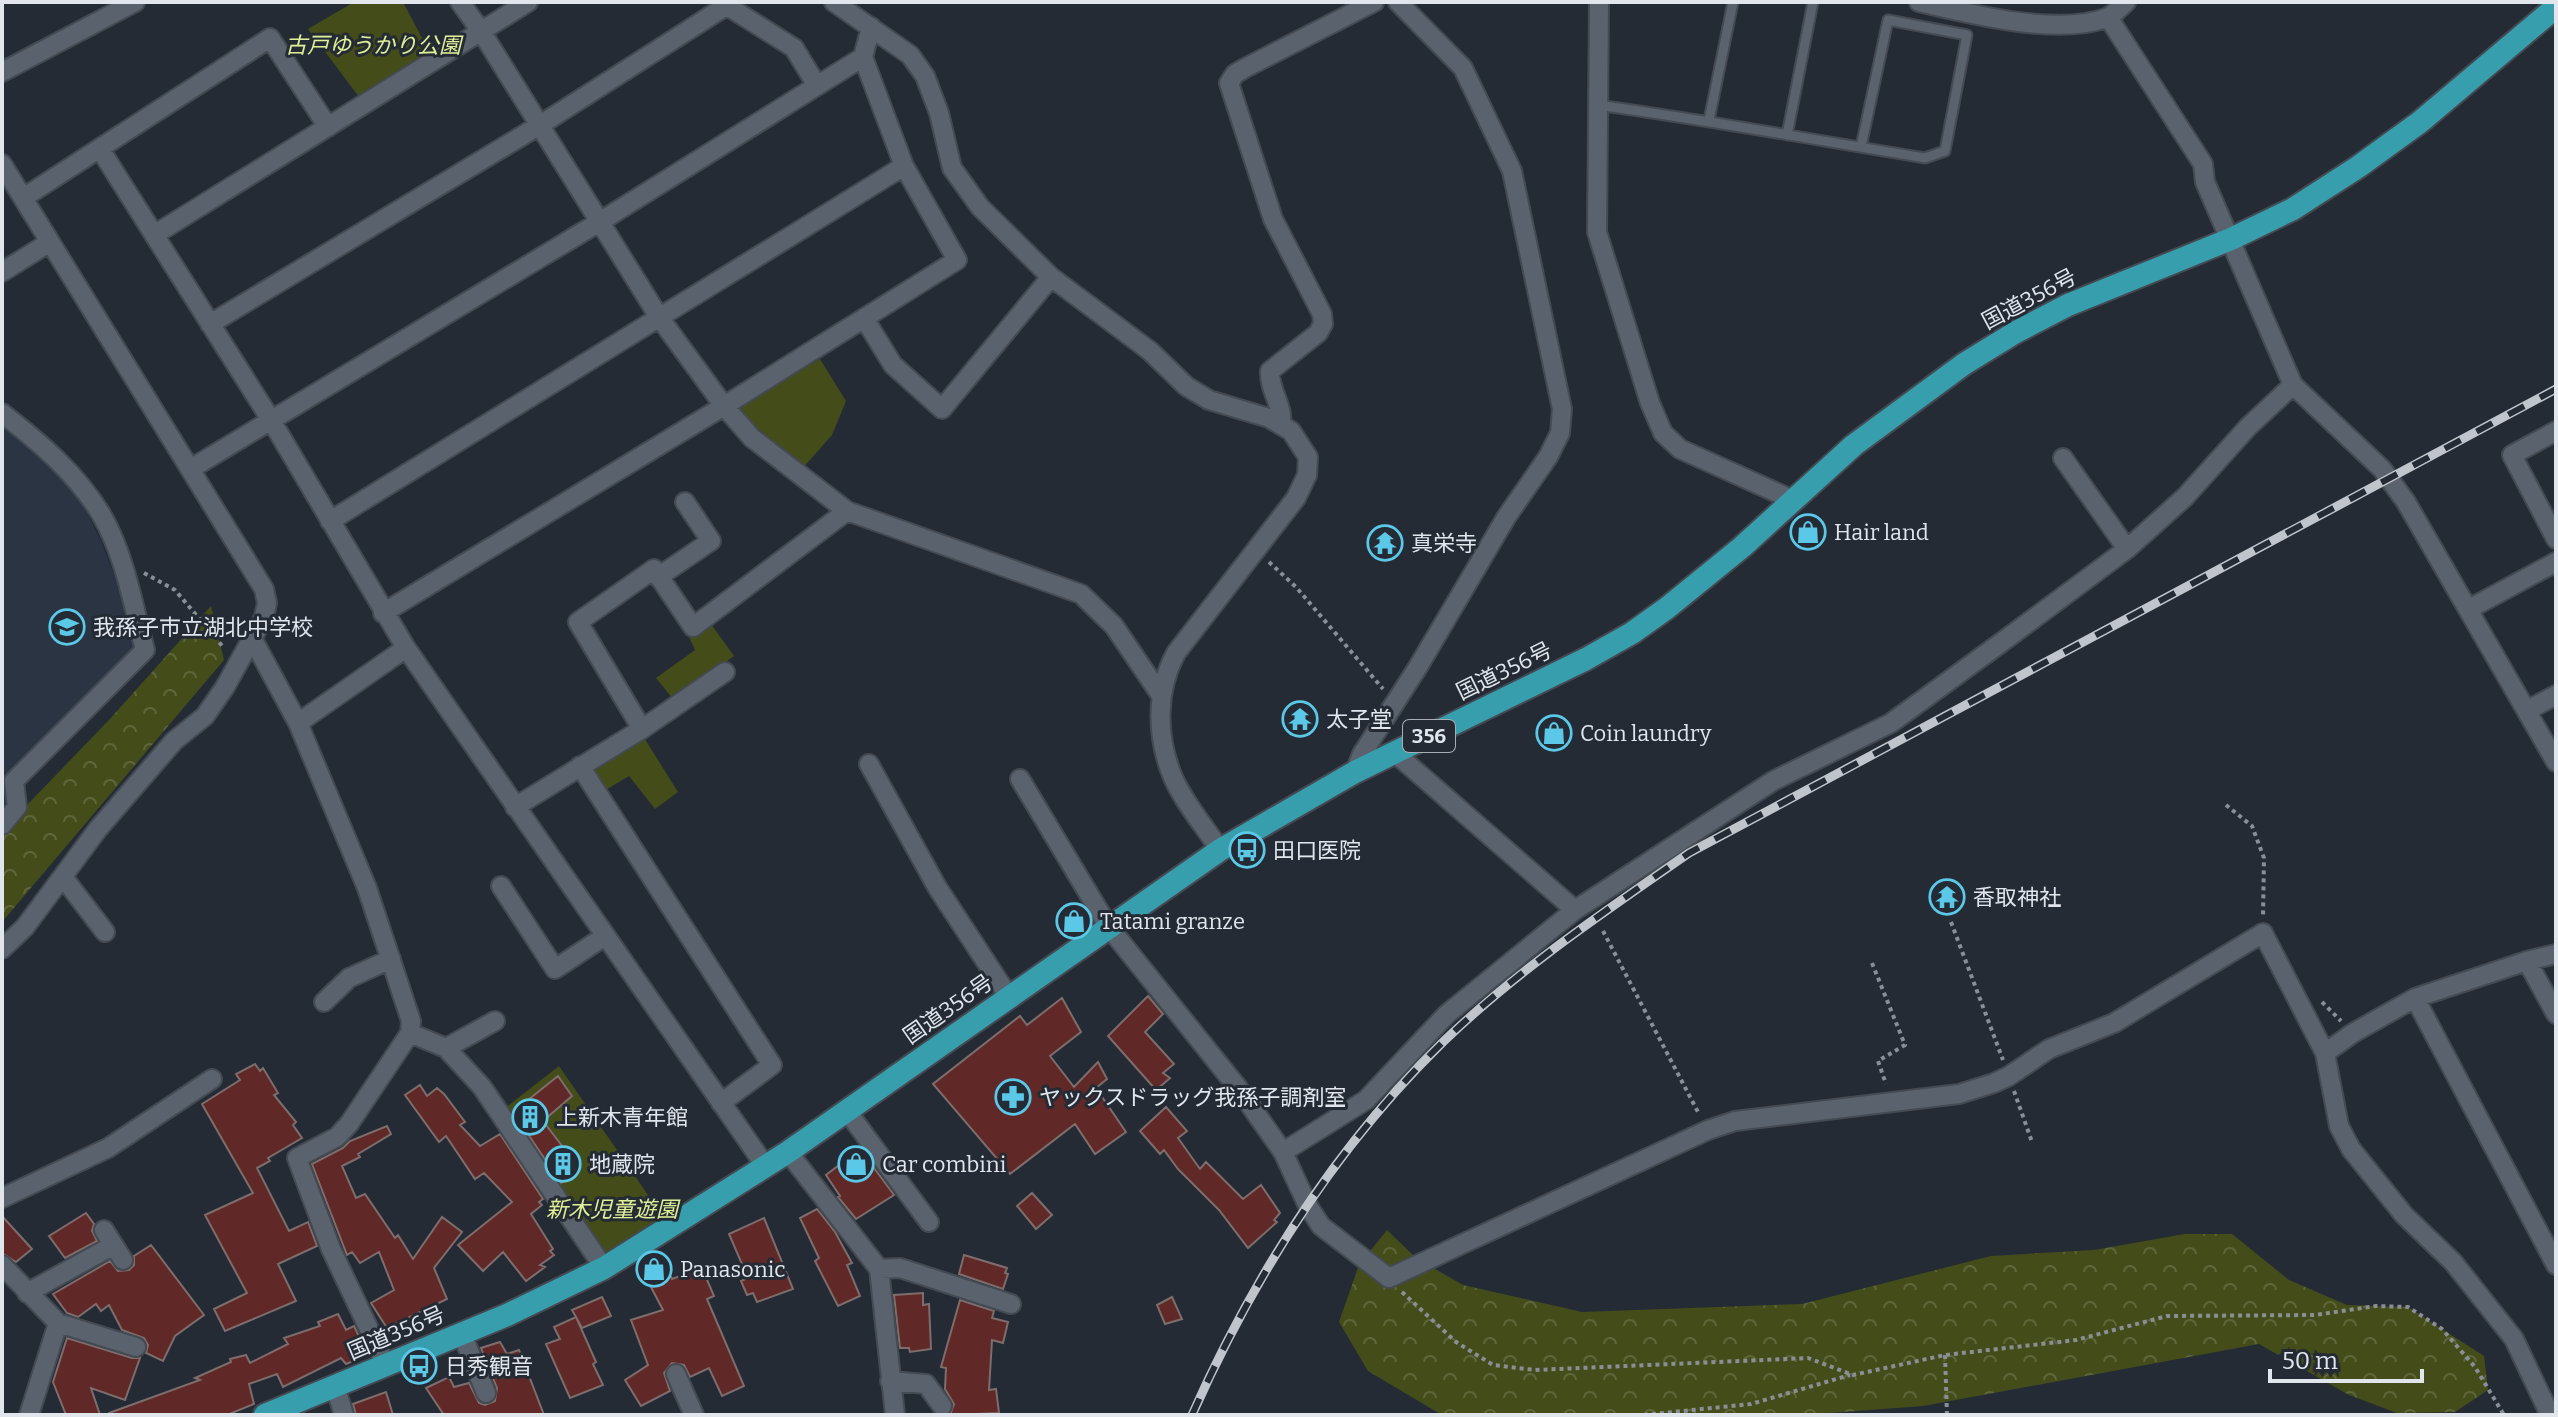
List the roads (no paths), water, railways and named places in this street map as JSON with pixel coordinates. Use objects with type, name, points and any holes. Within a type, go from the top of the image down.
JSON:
[{"type":"highway","name":"国道356号","points":[[265,1415],[462,1334],[604,1268],[766,1167],[1220,850],[1355,772],[1586,659],[1632,633],[1713,571],[1854,445],[1909,402],[2016,332],[2127,279],[2231,239],[2293,209],[2432,113],[2556,7]]},
{"type":"street","points":[[2,72],[135,2]]},
{"type":"street","points":[[460,2],[659,317],[724,406],[764,449],[847,511],[1081,594],[1114,626],[1160,694]]},
{"type":"street","points":[[154,235],[528,2]]},
{"type":"street","points":[[834,2],[910,55],[925,76],[939,113],[952,168],[963,187],[1051,277],[1150,351],[1186,386],[1209,400],[1269,418],[1291,431],[1308,457],[1307,475],[1296,498],[1176,653],[1166,671],[1160,694],[1164,746],[1172,776],[1220,850]]},
{"type":"street","points":[[1281,425],[1283,414],[1270,384],[1270,371],[1318,333],[1323,324],[1322,314],[1273,219],[1229,83],[1235,74],[1245,68],[1374,2]]},
{"type":"street","points":[[1355,772],[1362,754],[1507,516],[1548,457],[1560,433],[1562,409],[1512,171],[1463,68],[1398,2]]},
{"type":"street","points":[[1599,2],[1597,232],[1650,403],[1663,433],[1680,449],[1793,500]]},
{"type":"street","points":[[1919,2],[1985,17],[2069,25],[2108,17],[2126,2]]},
{"type":"street","points":[[210,324],[540,125],[724,4],[794,48],[816,84]]},
{"type":"street","points":[[2108,17],[2203,164],[2205,182],[2293,385],[2382,469],[2406,502],[2556,762]]},
{"type":"street","points":[[383,613],[957,260],[904,166],[863,57],[871,27]]},
{"type":"street","points":[[23,198],[270,38],[328,127]]},
{"type":"street","points":[[192,468],[601,221],[863,57]]},
{"type":"street","points":[[100,149],[271,420],[383,613],[766,1167]]},
{"type":"street","points":[[2,164],[192,468],[264,589],[267,603],[264,617],[205,716],[174,741],[98,829],[25,927],[2,949]]},
{"type":"street","points":[[330,521],[904,166]]},
{"type":"street","points":[[2,272],[50,242]]},
{"type":"street","points":[[864,318],[893,365],[942,409],[1051,277]]},
{"type":"street","points":[[1283,1152],[1366,1100],[1447,1014],[1575,910],[1773,781],[1891,723],[2127,549],[2185,497],[2248,427],[2293,385]]},
{"type":"street","points":[[2,413],[48,448],[102,516],[121,560],[145,650],[14,781],[17,807],[2,825]]},
{"type":"street","points":[[2556,431],[2512,455],[2556,539]]},
{"type":"street","points":[[2063,458],[2127,549]]},
{"type":"street","points":[[658,577],[711,541],[685,502]]},
{"type":"street","points":[[642,729],[578,622],[654,569],[693,627],[847,511]]},
{"type":"street","points":[[2469,609],[2556,562]]},
{"type":"street","points":[[252,638],[298,723],[367,888],[411,1021],[410,1033],[349,1124],[337,1137],[297,1158],[331,1249],[386,1365]]},
{"type":"street","points":[[298,723],[406,648]]},
{"type":"street","points":[[515,807],[642,729],[725,672]]},
{"type":"street","points":[[2528,710],[2556,695]]},
{"type":"street","points":[[1395,753],[1575,910]]},
{"type":"street","points":[[869,764],[937,887],[1009,997]]},
{"type":"street","points":[[580,766],[772,1065],[721,1103]]},
{"type":"street","points":[[1020,779],[1108,926],[1238,1088],[1283,1152],[1308,1206],[1321,1226],[1389,1278],[1708,1130],[1735,1121],[1959,1094],[2009,1076],[2049,1049],[2114,1023],[2263,933],[2325,1053],[2339,1126],[2351,1149],[2404,1215],[2453,1262],[2514,1339],[2550,1415]]},
{"type":"street","points":[[63,877],[105,932]]},
{"type":"street","points":[[501,886],[555,969],[605,936]]},
{"type":"street","points":[[2325,1053],[2353,1033],[2415,998],[2556,954]]},
{"type":"street","points":[[324,1002],[349,978],[391,959]]},
{"type":"street","points":[[2527,961],[2556,1014]]},
{"type":"street","points":[[2415,998],[2556,1265]]},
{"type":"street","points":[[446,1048],[495,1021]]},
{"type":"street","points":[[410,1033],[446,1048],[491,1099],[604,1268]]},
{"type":"street","points":[[2,1198],[108,1148],[212,1079]]},
{"type":"street","points":[[847,1111],[929,1222]]},
{"type":"street","points":[[788,1152],[879,1269],[895,1415]]},
{"type":"street","points":[[27,1293],[113,1245]]},
{"type":"street","points":[[2,1265],[58,1323],[136,1347]]},
{"type":"street","points":[[879,1269],[900,1268],[1011,1304]]},
{"type":"street","points":[[29,1415],[58,1323]]},
{"type":"street","points":[[462,1334],[486,1393]]},
{"type":"street","points":[[676,1374],[694,1415]]},
{"type":"street","points":[[890,1381],[926,1384],[942,1406]]},
{"type":"street","points":[[335,1386],[344,1415]]},
{"type":"lane","points":[[1709,120],[1733,2]]},
{"type":"lane","points":[[1787,135],[1813,2]]},
{"type":"lane","points":[[1597,105],[1709,120],[1787,135],[1925,158],[1945,151],[1967,35],[1888,20],[1861,147]]},
{"type":"railway","points":[[1192,1415],[1270,1264],[1300,1216],[1368,1124],[1444,1041],[1563,942],[1689,853],[2556,389]]},
{"type":"place","name":"Hair land","points":[[1808,532]]},
{"type":"place","name":"真栄寺","points":[[1385,543]]},
{"type":"place","name":"我孫子市立湖北中学校","points":[[67,627]]},
{"type":"place","name":"太子堂","points":[[1300,719]]},
{"type":"place","name":"Coin laundry","points":[[1554,733]]},
{"type":"place","name":"田口医院","points":[[1247,850]]},
{"type":"place","name":"香取神社","points":[[1947,897]]},
{"type":"place","name":"Tatami granze","points":[[1074,921]]},
{"type":"place","name":"ヤックスドラッグ我孫子調剤室","points":[[1013,1097]]},
{"type":"place","name":"上新木青年館","points":[[530,1117]]},
{"type":"place","name":"地蔵院","points":[[563,1164]]},
{"type":"place","name":"Car combini","points":[[856,1164]]},
{"type":"place","name":"Panasonic","points":[[654,1269]]},
{"type":"place","name":"日秀観音","points":[[419,1366]]},
{"type":"park label","name":"古戸ゆうかり公園","points":[[373,45]]},
{"type":"park label","name":"新木児童遊園","points":[[612,1209]]}]
